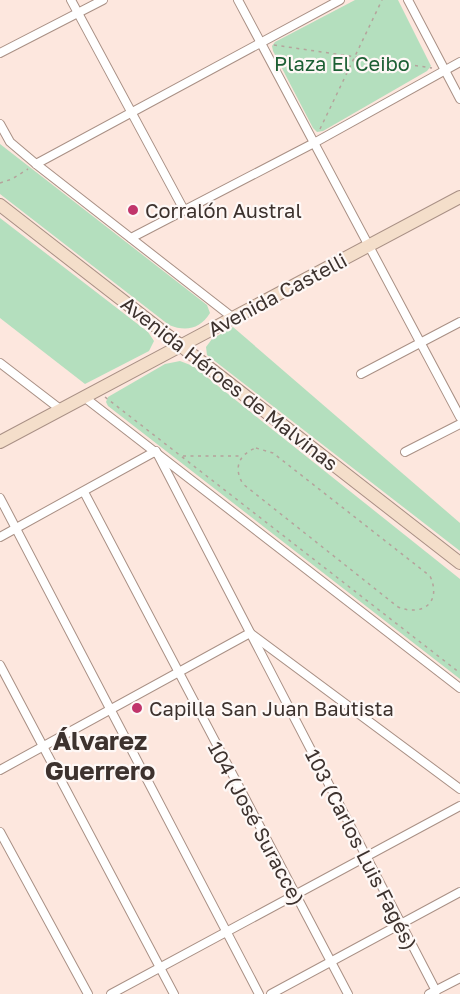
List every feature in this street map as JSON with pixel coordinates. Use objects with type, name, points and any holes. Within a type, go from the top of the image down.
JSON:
[{"type":"main road","name":"Avenida Castelli","points":[[0,442],[460,197]]},
{"type":"main road","name":"Avenida Héroes de Malvinas","points":[[0,205],[460,563]]},
{"type":"street","points":[[71,0],[184,210]]},
{"type":"street","points":[[0,53],[103,0]]},
{"type":"street","points":[[238,0],[460,417]]},
{"type":"street","points":[[36,164],[340,0]]},
{"type":"street","points":[[408,0],[460,99]]},
{"type":"street","points":[[131,238],[314,143],[460,62]]},
{"type":"street","points":[[0,124],[10,142],[36,164],[232,318]]},
{"type":"street","points":[[361,374],[460,322]]},
{"type":"street","points":[[0,363],[60,409]]},
{"type":"street","points":[[84,397],[460,688]]},
{"type":"street","points":[[405,452],[460,424]]},
{"type":"street","points":[[0,537],[156,451]]},
{"type":"street","name":"103 (Carlos Luis Fagés)","points":[[156,451],[366,856],[433,992]]},
{"type":"street","name":"104 (José Suracce)","points":[[84,492],[348,994]]},
{"type":"street","points":[[0,498],[259,994]]},
{"type":"street","points":[[0,770],[250,633],[460,789]]},
{"type":"street","points":[[0,665],[174,994]]},
{"type":"street","points":[[111,994],[460,806]]},
{"type":"street","points":[[0,832],[88,994]]},
{"type":"street","points":[[271,994],[460,892]]},
{"type":"street","points":[[433,992],[460,978]]},
{"type":"path","points":[[314,143],[382,0]]},
{"type":"path","points":[[261,43],[445,70]]},
{"type":"path","points":[[0,183],[12,179],[36,164]]},
{"type":"path","points":[[96,390],[460,673]]},
{"type":"path","points":[[180,456],[242,456],[256,448],[273,453],[430,576],[434,584],[434,593],[426,606],[419,611],[398,607],[243,484],[238,471],[238,462],[242,456]]},
{"type":"green space","name":"Plaza El Ceibo","points":[[355,0],[398,0],[431,66],[427,71],[323,131],[317,132],[272,46],[275,42]]},
{"type":"green space","points":[[0,144],[207,305],[210,313],[202,323],[192,328],[169,325],[0,194]]},
{"type":"green space","points":[[0,218],[148,332],[154,341],[149,351],[85,384],[0,318]]},
{"type":"green space","points":[[233,327],[460,523],[460,551],[207,355],[206,347],[212,339]]},
{"type":"green space","points":[[180,361],[193,366],[460,579],[460,679],[108,406],[106,402],[108,397],[165,364]]},
{"type":"place","name":"Corralón Austral","points":[[133,210]]},
{"type":"place","name":"Capilla San Juan Bautista","points":[[137,708]]},
{"type":"district","name":"Álvarez Guerrero","points":[[100,755]]}]
